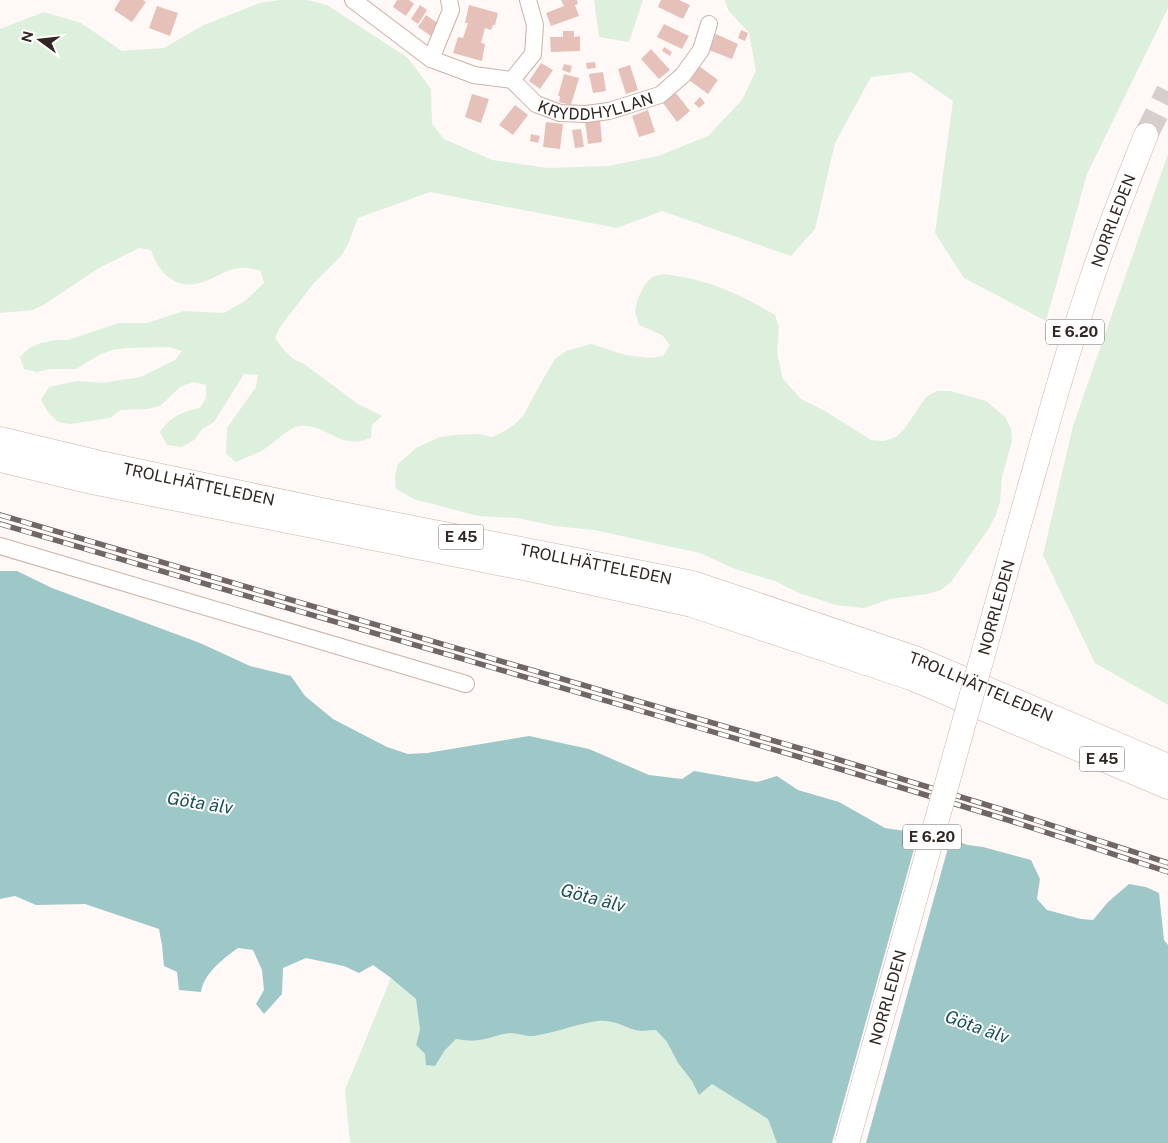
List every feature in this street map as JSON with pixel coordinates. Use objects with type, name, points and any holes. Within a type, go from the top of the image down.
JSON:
[{"type":"highway","name":"NORRLEDEN","points":[[847,1143],[1055,399],[1091,281],[1118,205],[1146,135]]},
{"type":"highway","name":"TROLLHÄTTELEDEN","points":[[0,439],[109,465],[317,509],[692,583],[915,658],[1168,766]]},
{"type":"highway","name":"TROLLHÄTTELEDEN","points":[[0,460],[92,482],[523,568],[692,605],[911,678],[1168,787]]},
{"type":"street","points":[[354,0],[431,59],[474,75],[512,80],[533,54],[535,25],[528,0]]},
{"type":"street","points":[[431,59],[451,10],[448,0]]},
{"type":"street","name":"KRYDDHYLLAN","points":[[512,80],[536,104],[560,113],[586,114],[609,111],[660,95],[684,75],[701,50],[709,24]]},
{"type":"street","points":[[0,546],[466,684]]},
{"type":"green space","points":[[280,0],[307,0],[327,5],[408,58],[431,89],[432,124],[444,139],[492,160],[548,168],[608,166],[658,156],[708,136],[742,100],[756,71],[749,33],[728,10],[725,0],[1168,0],[1168,8],[1087,174],[1046,321],[964,278],[935,233],[953,101],[911,72],[871,77],[835,143],[815,229],[791,256],[662,211],[617,228],[430,192],[358,218],[341,256],[313,284],[280,327],[275,338],[293,359],[304,364],[358,404],[382,416],[372,425],[371,438],[350,441],[341,439],[318,428],[300,426],[291,429],[261,451],[236,462],[226,454],[227,428],[256,387],[258,375],[244,374],[214,422],[202,429],[194,440],[182,447],[167,445],[160,432],[168,422],[177,416],[200,408],[206,398],[206,385],[193,382],[180,387],[160,406],[147,409],[121,410],[110,418],[70,424],[58,422],[48,412],[41,400],[49,387],[77,381],[103,383],[141,377],[175,360],[182,351],[169,347],[112,350],[99,355],[76,369],[50,369],[37,372],[24,369],[20,357],[29,348],[55,340],[68,340],[119,323],[147,323],[184,311],[224,313],[245,301],[264,283],[261,271],[253,268],[238,268],[199,283],[182,284],[163,272],[151,250],[139,248],[99,268],[33,310],[0,313],[0,29],[44,12],[81,23],[122,51],[164,48],[204,25],[260,3]]},
{"type":"green space","points":[[594,0],[643,0],[629,42],[599,37]]},
{"type":"green space","points":[[1168,154],[1168,705],[1095,663],[1043,555],[1073,426]]},
{"type":"green space","points":[[664,274],[694,279],[722,288],[749,300],[775,315],[779,327],[777,353],[783,379],[801,399],[825,411],[871,440],[884,441],[896,437],[905,428],[926,397],[937,391],[950,391],[986,401],[1005,417],[1011,428],[1012,441],[1002,477],[1000,502],[996,515],[951,582],[941,590],[927,594],[890,599],[864,608],[836,605],[799,593],[775,581],[735,569],[700,553],[594,530],[555,526],[517,518],[478,516],[414,499],[396,489],[395,476],[398,464],[416,448],[440,437],[479,434],[492,437],[514,425],[523,416],[555,359],[566,351],[591,344],[625,355],[651,358],[663,356],[670,345],[662,335],[639,325],[635,311],[638,298],[644,286],[652,277]]},
{"type":"green space","points":[[391,978],[416,999],[420,1030],[416,1045],[435,1066],[445,1050],[456,1039],[486,1039],[508,1033],[534,1036],[597,1021],[616,1023],[641,1031],[656,1030],[667,1042],[678,1063],[699,1094],[712,1084],[768,1119],[777,1143],[350,1143],[345,1090]]},
{"type":"water","name":"Göta älv","points":[[0,571],[17,571],[52,588],[200,643],[250,666],[291,676],[305,696],[333,719],[387,747],[408,754],[427,753],[529,736],[589,749],[649,775],[682,779],[694,771],[757,782],[777,776],[798,790],[839,802],[885,828],[943,837],[1031,860],[1040,879],[1037,899],[1047,910],[1081,919],[1093,920],[1108,902],[1129,884],[1146,887],[1159,893],[1164,940],[1168,945],[1168,1143],[777,1143],[768,1119],[712,1084],[699,1095],[667,1042],[656,1030],[641,1031],[616,1023],[597,1021],[534,1036],[508,1033],[486,1039],[456,1039],[445,1050],[435,1066],[426,1065],[425,1054],[416,1045],[420,1030],[416,999],[373,965],[359,973],[344,966],[306,958],[283,968],[282,994],[264,1014],[256,1004],[264,990],[262,970],[253,950],[238,948],[226,957],[210,973],[201,992],[179,990],[177,972],[164,966],[159,929],[85,904],[36,905],[15,896],[0,899]]},
{"type":"pier","points":[[919,831],[951,837],[866,1143],[832,1143]]},
{"type":"building","points":[[120,0],[143,0],[146,2],[132,22],[114,10]]},
{"type":"building","points":[[397,0],[409,0],[414,4],[406,16],[393,7]]},
{"type":"building","points":[[561,0],[577,0],[578,4],[575,5],[579,16],[551,26],[546,13],[564,6]]},
{"type":"building","points":[[661,0],[679,0],[690,5],[683,19],[658,7]]},
{"type":"building","points":[[420,5],[427,10],[418,24],[411,19]]},
{"type":"building","points":[[469,5],[498,13],[495,25],[493,25],[491,30],[485,28],[481,43],[485,44],[482,61],[453,53],[458,37],[463,38],[468,23],[465,23]]},
{"type":"building","points":[[157,6],[178,13],[170,36],[149,28]]},
{"type":"building","points":[[426,15],[439,24],[431,36],[418,27]]},
{"type":"building","points":[[664,24],[689,36],[682,49],[657,37]]},
{"type":"building","points":[[741,30],[748,33],[745,41],[738,38]]},
{"type":"building","points":[[563,31],[574,31],[574,37],[580,36],[580,51],[551,52],[550,37],[563,37]]},
{"type":"building","points":[[716,34],[738,44],[732,59],[709,50]]},
{"type":"building","points":[[664,47],[672,52],[670,56],[662,51]]},
{"type":"building","points":[[651,49],[670,70],[659,79],[641,59]]},
{"type":"building","points":[[595,62],[596,68],[587,69],[586,63]]},
{"type":"building","points":[[541,63],[553,70],[540,89],[529,81]]},
{"type":"building","points":[[564,64],[572,66],[570,73],[562,70]]},
{"type":"building","points":[[630,65],[638,90],[626,94],[618,69]]},
{"type":"building","points":[[699,66],[718,80],[708,94],[689,80]]},
{"type":"building","points":[[603,72],[606,91],[593,93],[589,74]]},
{"type":"building","points":[[564,74],[579,78],[571,105],[559,102],[560,96],[558,96]]},
{"type":"building","points":[[676,93],[690,111],[677,122],[663,103]]},
{"type":"building","points":[[472,94],[489,99],[481,123],[465,117]]},
{"type":"building","points":[[700,97],[705,103],[699,108],[694,103]]},
{"type":"building","points":[[515,105],[528,115],[513,135],[499,125]]},
{"type":"building","points":[[648,110],[655,132],[639,137],[632,116]]},
{"type":"building","points":[[600,119],[602,142],[588,144],[585,121]]},
{"type":"building","points":[[546,122],[563,124],[560,149],[543,147]]},
{"type":"building","points":[[581,129],[584,147],[575,148],[572,130]]},
{"type":"building","points":[[531,134],[540,136],[538,143],[530,141]]},
{"type":"tunnel","points":[[1146,135],[1168,91]]},
{"type":"railway","points":[[0,515],[833,758],[1168,863]]},
{"type":"railway","points":[[0,524],[830,766],[1008,820],[1168,872]]}]
